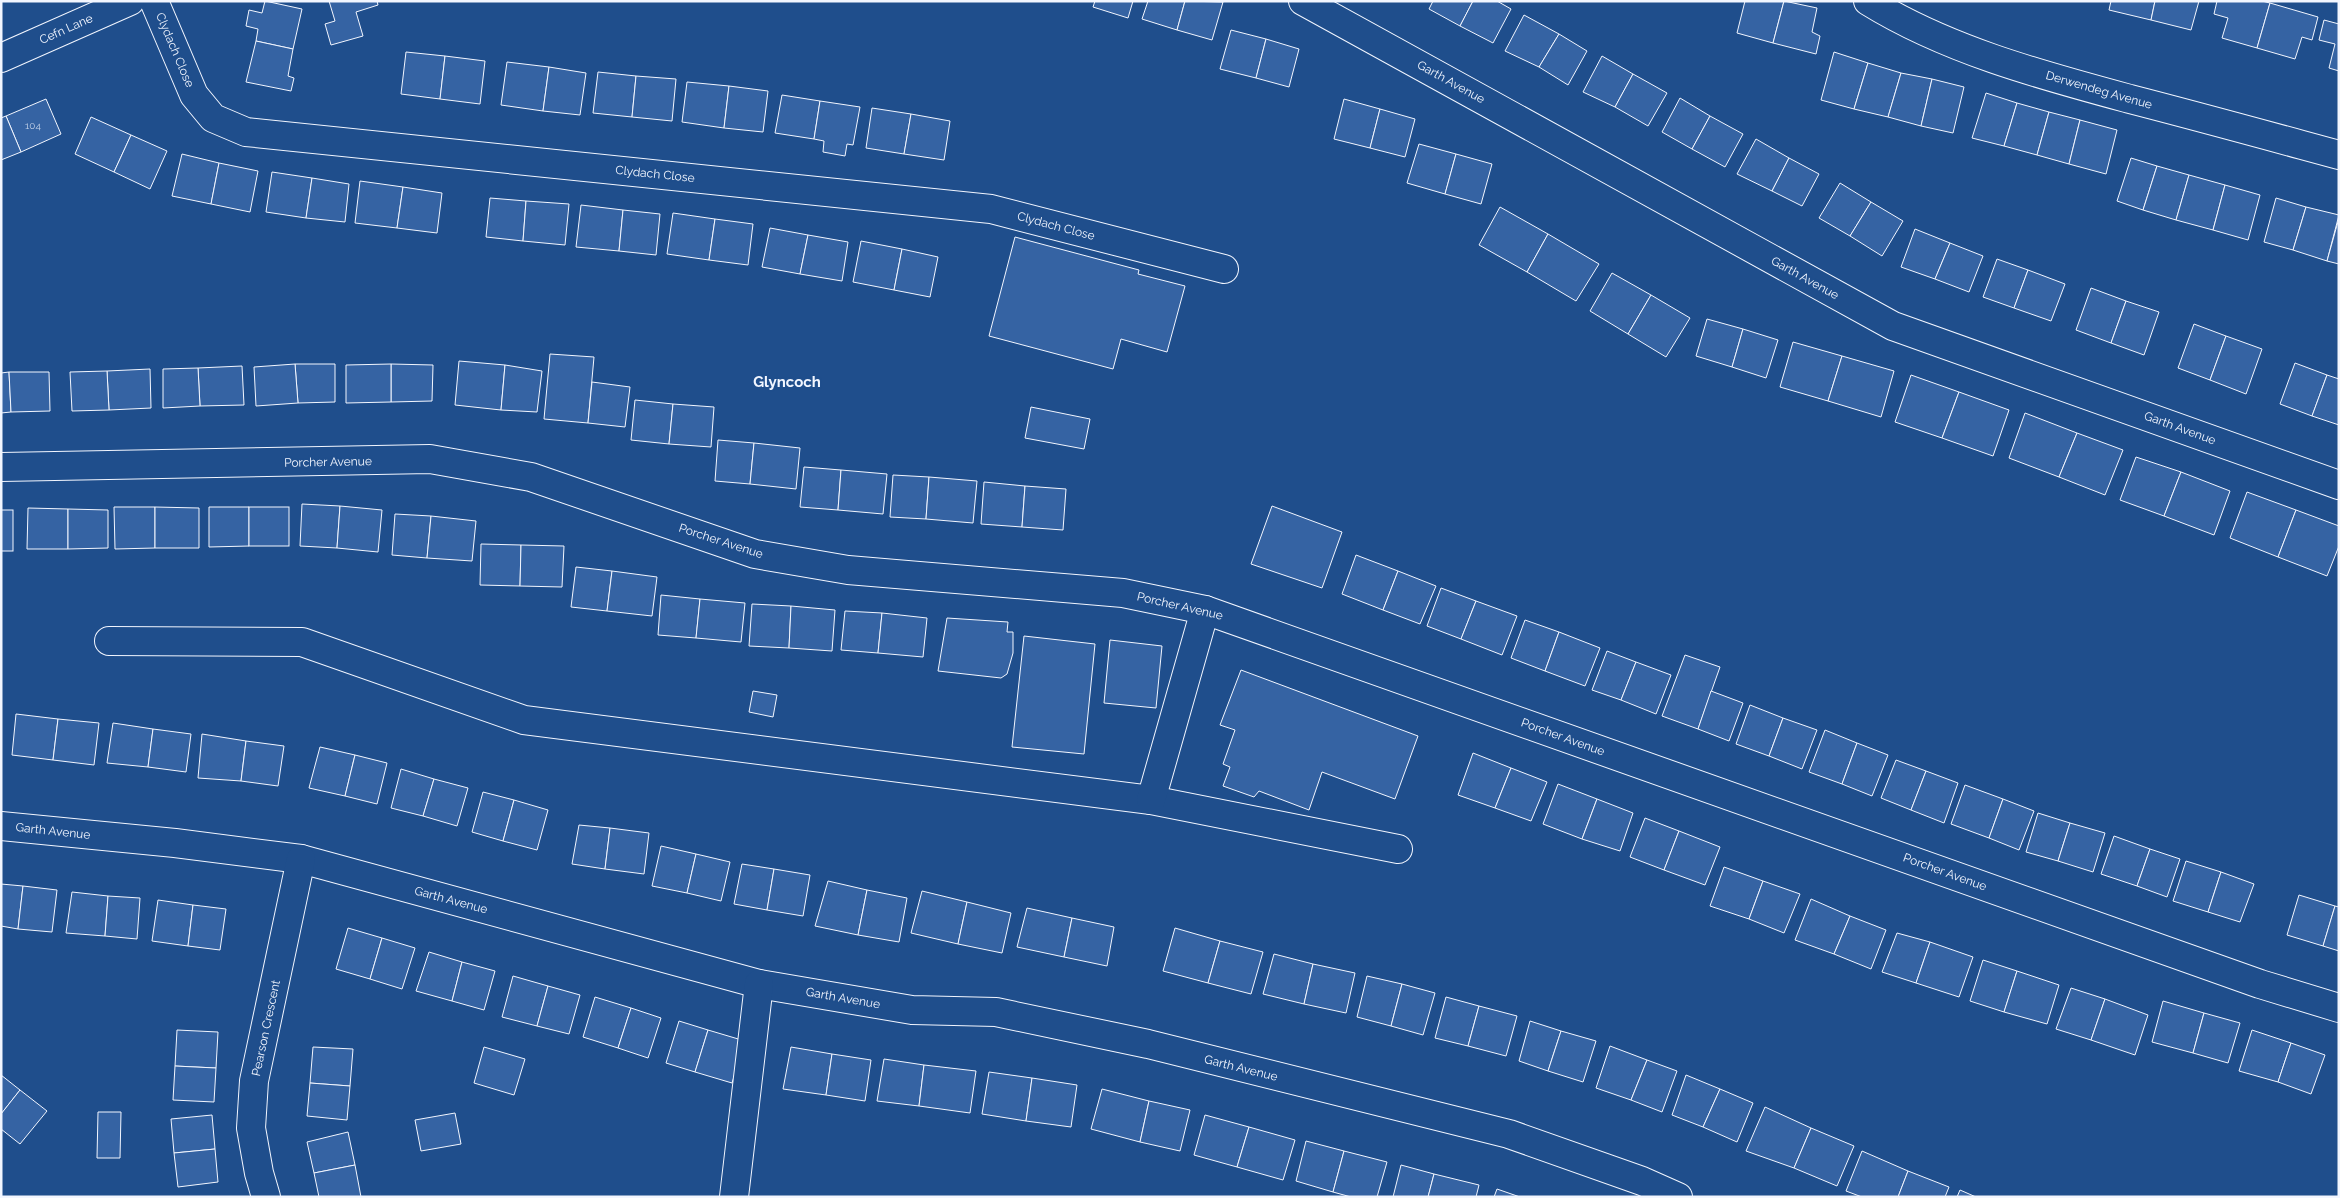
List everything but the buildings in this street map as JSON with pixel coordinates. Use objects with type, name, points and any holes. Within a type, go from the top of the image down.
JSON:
[{"type":"street","name":"Cefn Lane","points":[[1,58],[130,1]]},
{"type":"street","name":"Clydach Close","points":[[154,1],[194,95],[214,118],[246,132],[991,209],[1224,269]]},
{"type":"street","name":"Garth Avenue","points":[[1303,1],[1893,326],[2339,484]]},
{"type":"street","name":"Derwendeg Avenue","points":[[1868,1],[1931,35],[1999,60],[2074,84],[2339,155]]},
{"type":"street","name":"Porcher Avenue","points":[[1,467],[430,459],[531,477],[755,554],[848,570],[1123,593],[1205,610],[2251,981],[2339,1008]]},
{"type":"street","points":[[1150,800],[1205,610]]},
{"type":"street","points":[[109,642],[302,642],[524,720],[1150,800],[1398,850]]},
{"type":"street","name":"Garth Avenue","points":[[1,826],[300,859],[758,984],[912,1010],[996,1012],[1148,1044],[1509,1134],[1639,1189],[1678,1197]]},
{"type":"street","name":"Pearson Crescent","points":[[266,1197],[259,1173],[251,1128],[254,1081],[300,859]]},
{"type":"street","points":[[734,1197],[758,984]]},
{"type":"district","name":"Glyncoch","points":[[787,382]]}]
